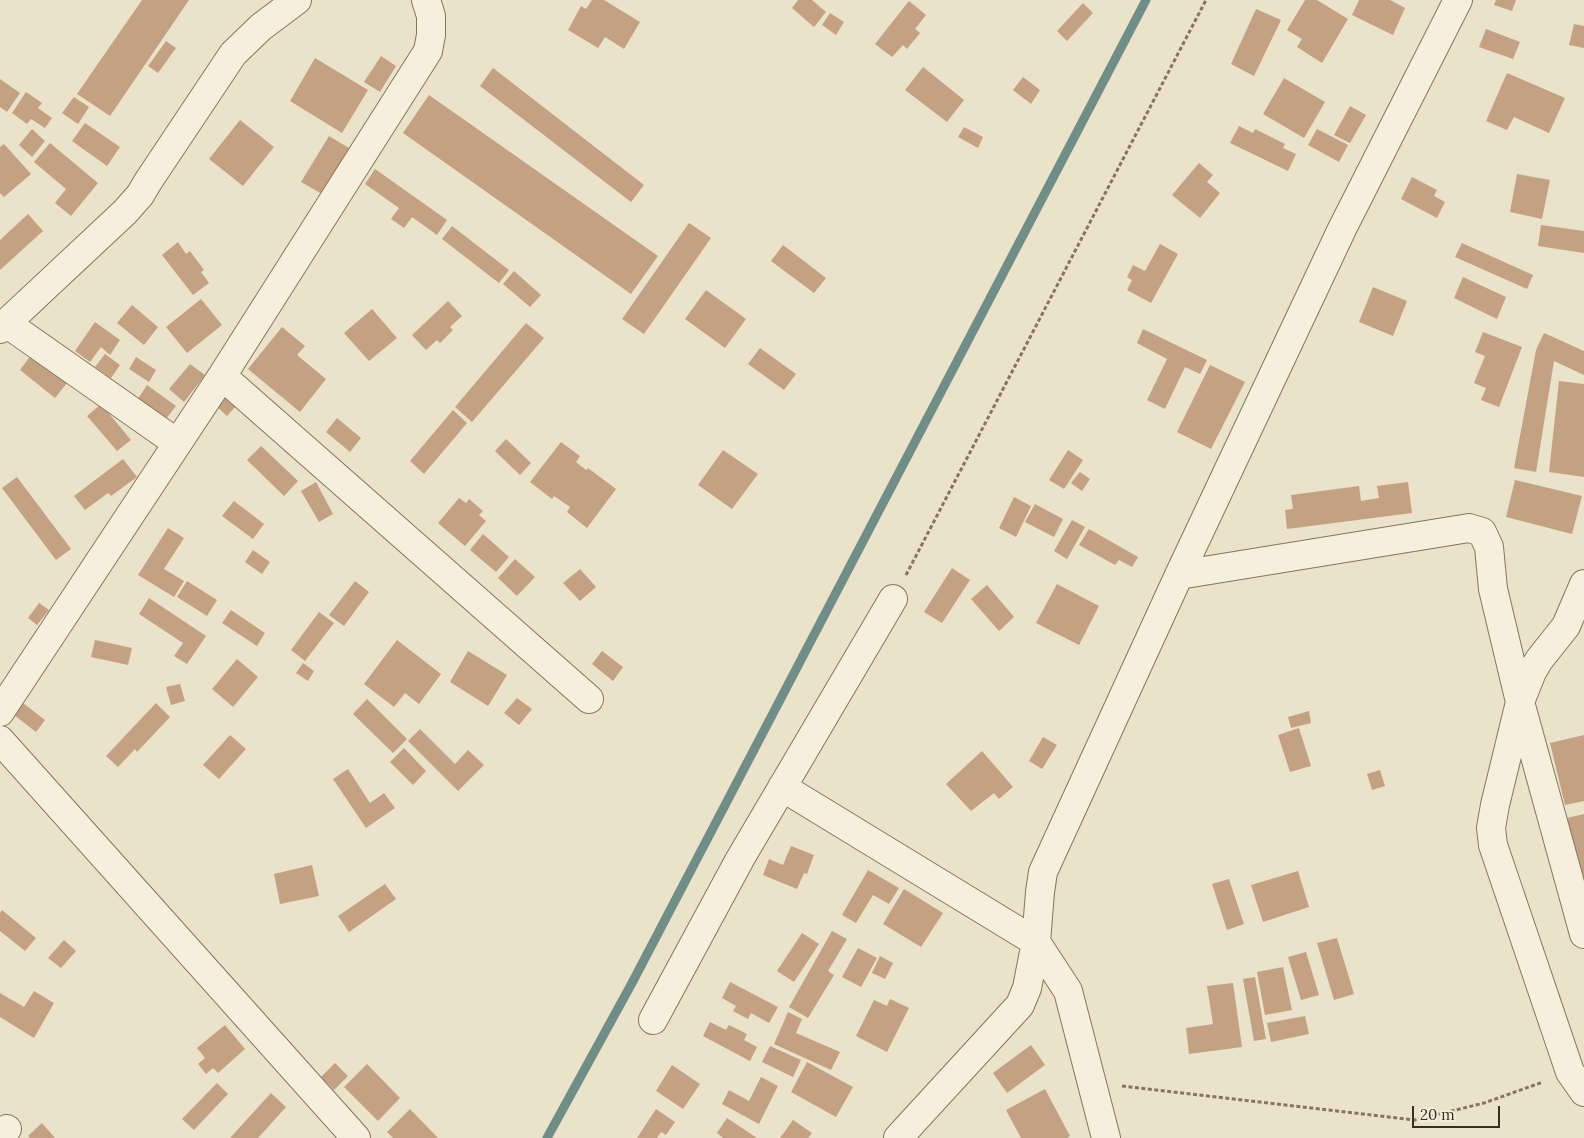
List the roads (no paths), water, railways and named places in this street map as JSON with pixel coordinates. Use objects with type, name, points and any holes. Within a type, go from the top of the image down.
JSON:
[{"type":"street","points":[[178,443],[3,326],[140,196],[154,171],[233,54],[261,27],[297,0]]},
{"type":"street","points":[[0,712],[222,376],[428,51],[431,35],[431,16],[426,0]]},
{"type":"street","points":[[898,1138],[1020,1006],[1028,988],[1036,942],[1043,872],[1179,575],[1342,229],[1458,0]]},
{"type":"street","points":[[222,376],[589,699]]},
{"type":"street","points":[[1179,575],[1468,528],[1482,532],[1489,548],[1493,589],[1520,702],[1584,934]]},
{"type":"street","points":[[1577,1082],[1493,846],[1491,828],[1520,702],[1539,660],[1566,626],[1584,584]]},
{"type":"street","points":[[653,1020],[740,859],[893,599]]},
{"type":"street","points":[[0,740],[356,1138]]},
{"type":"street","points":[[782,787],[1036,942],[1068,991],[1106,1138]]},
{"type":"waterway","points":[[547,1138],[632,983],[1146,0]]}]
